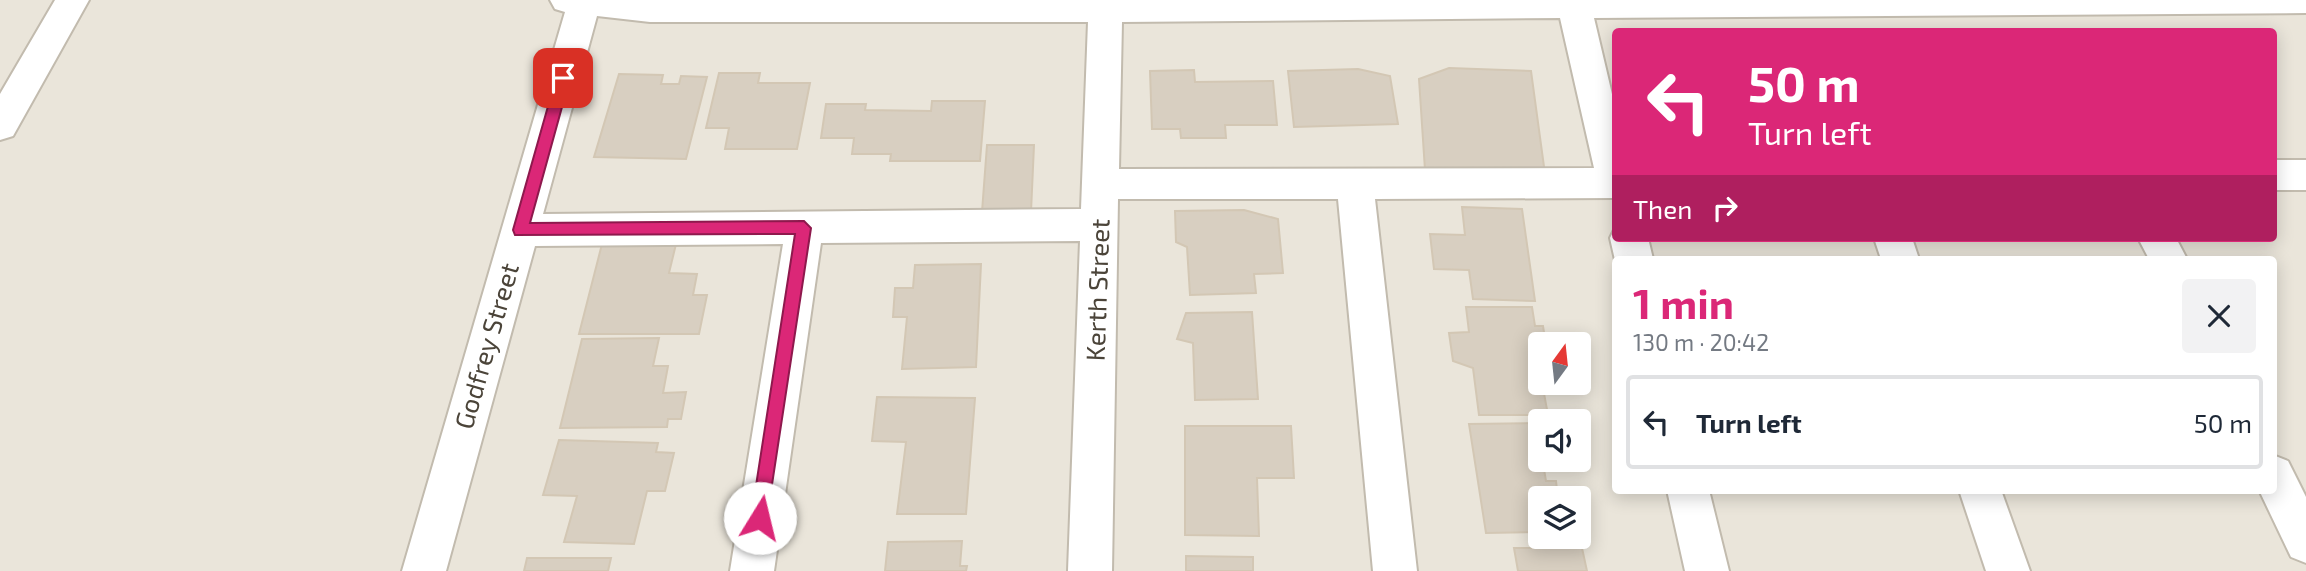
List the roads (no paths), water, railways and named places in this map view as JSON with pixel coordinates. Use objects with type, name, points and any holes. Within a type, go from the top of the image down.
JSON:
[{"type":"street","points":[[0,127],[72,0]]},
{"type":"street","points":[[579,1],[650,9],[1574,6],[2046,11],[2306,0]]},
{"type":"street","name":"Godfrey Street","points":[[424,571],[520,230],[579,1]]},
{"type":"street","points":[[1574,6],[1612,169]]},
{"type":"street","name":"Kerth Street","points":[[1090,571],[1105,9]]},
{"type":"street","points":[[2277,175],[2306,175]]},
{"type":"street","points":[[1101,184],[1612,182]]},
{"type":"street","points":[[1355,184],[1395,571]]},
{"type":"street","points":[[520,230],[1099,225]]},
{"type":"street","points":[[752,571],[804,228]]},
{"type":"street","points":[[2277,483],[2306,542]]},
{"type":"street","points":[[1689,494],[1707,571]]},
{"type":"street","points":[[1981,494],[2008,571]]}]
